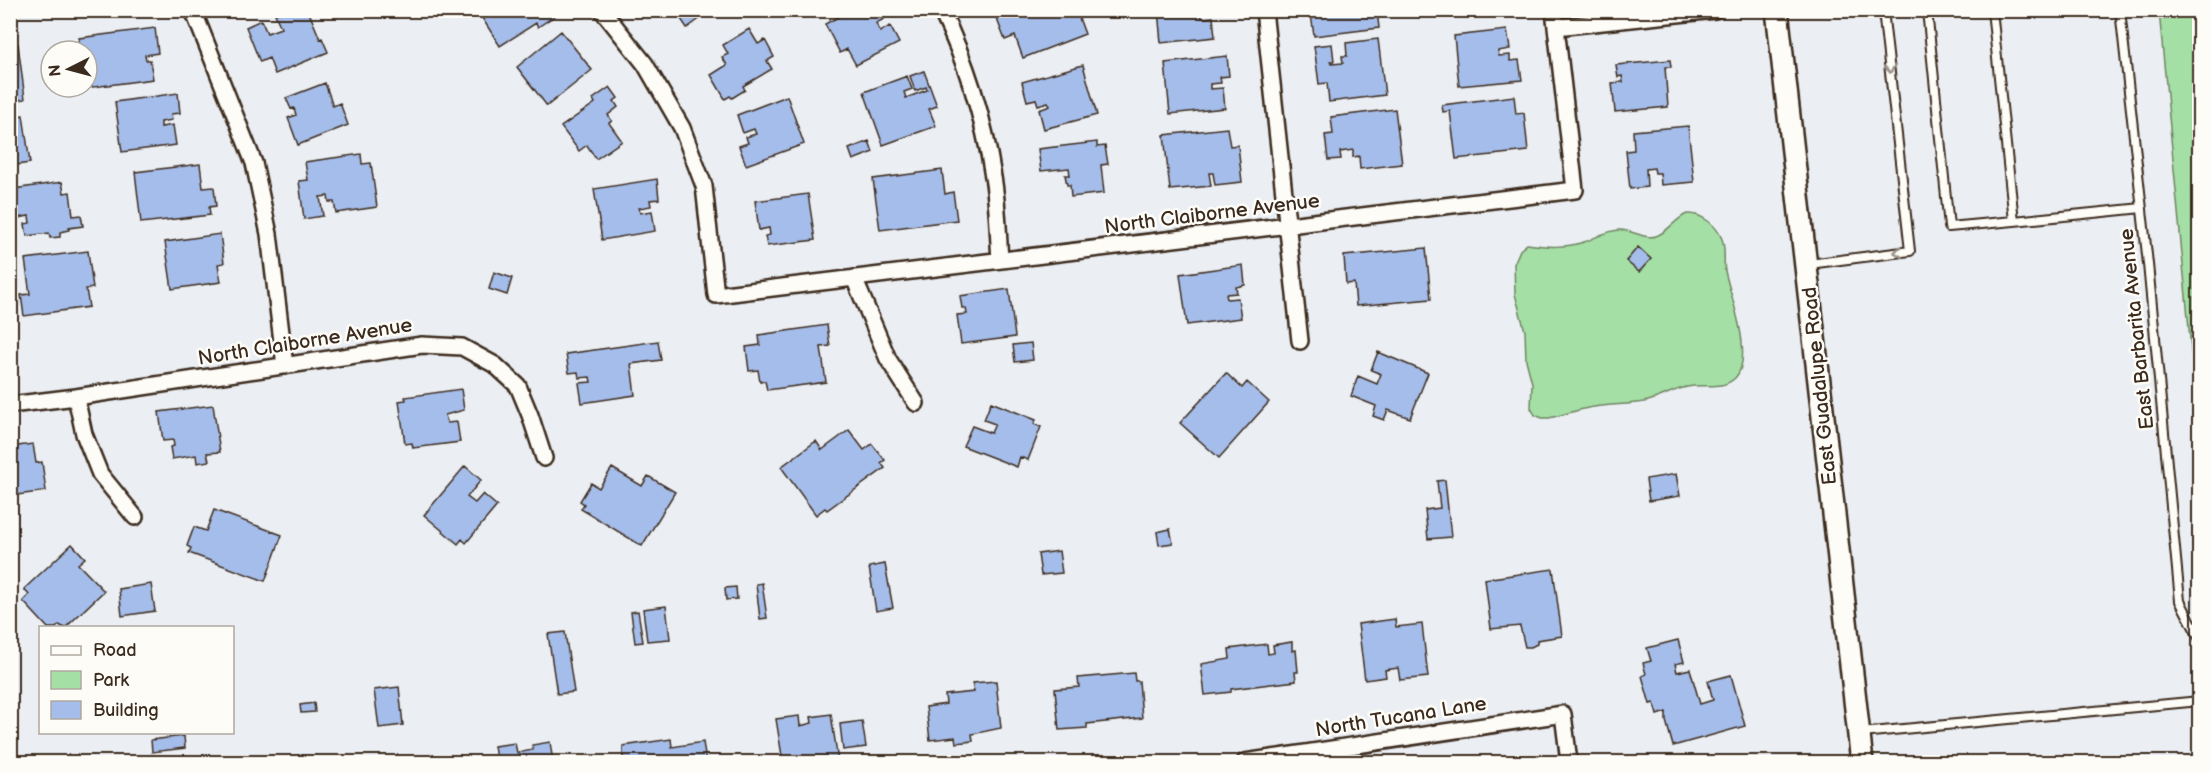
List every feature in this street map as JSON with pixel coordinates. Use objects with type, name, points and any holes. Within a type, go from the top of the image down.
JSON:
[{"type":"main road","name":"East Guadalupe Road","points":[[1778,10],[1862,762]]},
{"type":"street","points":[[193,10],[254,163],[269,234],[285,366]]},
{"type":"street","name":"North Claiborne Avenue","points":[[602,10],[645,64],[682,128],[704,186],[716,295],[1575,190],[1556,27]]},
{"type":"street","points":[[941,10],[957,43],[977,99],[993,178],[1000,260]]},
{"type":"street","points":[[1264,10],[1300,341]]},
{"type":"street","points":[[1554,10],[1556,27],[1715,10]]},
{"type":"street","points":[[854,278],[888,359],[916,403]]},
{"type":"street","name":"North Claiborne Avenue","points":[[10,405],[422,345],[462,347],[495,365],[518,386],[544,458]]},
{"type":"street","points":[[76,397],[84,434],[100,474],[135,518]]},
{"type":"street","name":"North Tucana Lane","points":[[1245,762],[1563,714],[1569,762]]},
{"type":"lane","points":[[1806,264],[1910,251],[1883,10]]},
{"type":"lane","points":[[1927,10],[1949,227],[2142,208]]},
{"type":"lane","points":[[1992,10],[2014,221]]},
{"type":"lane","name":"East Barbarita Avenue","points":[[2121,10],[2180,601],[2199,639]]},
{"type":"lane","points":[[1859,733],[2199,701]]},
{"type":"green space","points":[[2159,11],[2199,11],[2200,401],[2196,402]]},
{"type":"green space","points":[[1687,214],[1693,214],[1708,221],[1717,229],[1723,243],[1725,271],[1742,342],[1741,369],[1735,378],[1718,386],[1681,388],[1644,402],[1588,408],[1549,418],[1535,415],[1531,408],[1532,383],[1526,360],[1525,331],[1515,294],[1514,264],[1520,250],[1527,244],[1556,246],[1577,244],[1619,230],[1652,237],[1664,232]]},
{"type":"building","points":[[10,10],[14,10],[16,28],[10,29]]},
{"type":"building","points":[[72,10],[109,10],[73,16]]},
{"type":"building","points":[[284,10],[308,10],[328,52],[275,74],[269,58],[260,62],[246,27],[261,20],[267,33],[281,28],[275,14]]},
{"type":"building","points":[[477,10],[553,10],[556,15],[538,27],[536,23],[500,46]]},
{"type":"building","points":[[675,10],[712,10],[687,28]]},
{"type":"building","points":[[851,10],[891,10],[883,16],[884,19],[876,23],[880,32],[890,26],[899,43],[856,65],[847,49],[840,53],[825,24]]},
{"type":"building","points":[[1003,10],[1076,10],[1085,34],[1023,58],[1015,36],[1005,40],[995,14]]},
{"type":"building","points":[[1158,10],[1212,10],[1212,12],[1201,13],[1202,18],[1213,17],[1215,37],[1161,43]]},
{"type":"building","points":[[1319,10],[1377,10],[1379,28],[1314,36],[1311,14],[1320,13]]},
{"type":"building","points":[[1453,10],[1485,10],[1485,12],[1454,15]]},
{"type":"building","points":[[155,28],[158,53],[145,55],[146,60],[150,60],[153,79],[99,86],[99,39],[79,38]]},
{"type":"building","points":[[749,29],[758,44],[765,40],[774,57],[767,61],[772,69],[743,86],[745,90],[732,98],[730,96],[725,99],[711,75],[727,65],[722,57],[728,54],[723,45]]},
{"type":"building","points":[[1507,30],[1510,49],[1498,51],[1499,56],[1510,55],[1510,61],[1519,60],[1522,80],[1459,86],[1454,36]]},
{"type":"building","points":[[561,31],[592,70],[547,106],[517,67]]},
{"type":"building","points":[[1378,39],[1385,95],[1329,102],[1327,83],[1319,84],[1314,46],[1332,44],[1334,61],[1330,61],[1331,64],[1343,63],[1342,56],[1347,56],[1346,43]]},
{"type":"building","points":[[10,44],[18,44],[25,99],[10,101]]},
{"type":"building","points":[[1227,56],[1229,76],[1220,77],[1221,83],[1210,84],[1210,89],[1223,88],[1225,108],[1170,114],[1165,63]]},
{"type":"building","points":[[1670,60],[1671,67],[1665,67],[1668,107],[1615,112],[1612,83],[1623,82],[1622,76],[1618,77],[1616,65]]},
{"type":"building","points":[[1083,65],[1097,115],[1044,129],[1039,110],[1050,106],[1048,102],[1038,105],[1036,99],[1027,101],[1022,82]]},
{"type":"building","points":[[924,71],[937,106],[929,109],[936,126],[883,145],[864,92],[907,76],[912,89],[904,92],[906,98],[927,90],[926,87],[915,91],[910,76]]},
{"type":"building","points":[[325,83],[333,106],[340,103],[348,125],[298,145],[288,118],[296,115],[294,108],[291,109],[286,98]]},
{"type":"building","points":[[610,87],[618,98],[614,101],[618,107],[608,115],[612,121],[609,123],[622,141],[596,159],[587,145],[579,151],[561,127],[595,103],[593,99]]},
{"type":"building","points":[[178,93],[180,113],[171,114],[172,120],[161,122],[161,127],[173,125],[176,145],[122,152],[115,102]]},
{"type":"building","points":[[787,96],[804,144],[746,165],[739,146],[748,143],[746,137],[756,134],[754,129],[743,133],[737,115]]},
{"type":"building","points":[[1514,96],[1516,114],[1524,113],[1528,151],[1456,159],[1450,111],[1443,112],[1442,105]]},
{"type":"building","points":[[1395,109],[1402,164],[1360,169],[1359,156],[1353,157],[1353,150],[1340,152],[1341,159],[1328,160],[1325,135],[1333,134],[1331,117]]},
{"type":"building","points":[[23,115],[30,163],[10,166],[10,117]]},
{"type":"building","points":[[1688,126],[1694,182],[1661,185],[1660,173],[1655,173],[1654,168],[1646,169],[1647,187],[1630,189],[1626,151],[1634,150],[1633,131]]},
{"type":"building","points":[[1227,128],[1230,146],[1238,145],[1242,182],[1215,185],[1213,173],[1209,173],[1211,186],[1170,190],[1164,135]]},
{"type":"building","points":[[869,141],[873,152],[853,160],[849,149]]},
{"type":"building","points":[[1097,142],[1097,147],[1105,146],[1108,164],[1101,165],[1104,193],[1071,197],[1070,185],[1067,185],[1065,175],[1070,175],[1069,168],[1041,171],[1038,149]]},
{"type":"building","points":[[361,154],[362,164],[371,163],[377,207],[336,213],[334,202],[329,202],[328,196],[320,197],[323,216],[304,219],[299,181],[308,180],[305,162]]},
{"type":"building","points":[[200,164],[203,188],[214,187],[216,206],[209,207],[210,215],[141,223],[135,172]]},
{"type":"building","points":[[942,170],[945,194],[953,192],[957,220],[880,230],[873,179]]},
{"type":"building","points":[[657,179],[659,199],[650,200],[651,206],[639,208],[640,213],[652,211],[655,231],[602,240],[594,189]]},
{"type":"building","points":[[62,182],[64,193],[70,192],[73,216],[81,215],[83,226],[60,232],[60,237],[50,238],[49,233],[27,236],[25,224],[30,223],[29,216],[18,218],[14,189]]},
{"type":"building","points":[[808,194],[815,240],[767,246],[765,236],[770,235],[769,228],[759,230],[755,201]]},
{"type":"building","points":[[220,234],[224,263],[218,264],[221,282],[172,289],[165,242]]},
{"type":"building","points":[[1638,247],[1651,259],[1639,272],[1626,261]]},
{"type":"building","points":[[1426,248],[1431,299],[1356,306],[1354,283],[1346,284],[1344,256]]},
{"type":"building","points":[[88,251],[93,288],[86,289],[89,307],[24,316],[21,295],[30,294],[25,259]]},
{"type":"building","points":[[1243,265],[1245,285],[1236,287],[1237,293],[1226,294],[1227,299],[1238,298],[1241,318],[1187,325],[1180,274]]},
{"type":"building","points":[[494,272],[512,278],[507,295],[489,289]]},
{"type":"building","points":[[1009,289],[1015,337],[961,344],[957,315],[967,314],[966,308],[962,308],[960,296]]},
{"type":"building","points":[[827,325],[830,346],[821,347],[826,382],[767,390],[765,381],[760,382],[758,370],[749,371],[746,347],[760,345],[759,335]]},
{"type":"building","points":[[658,341],[661,360],[631,364],[635,395],[582,403],[579,383],[591,382],[590,377],[579,378],[578,372],[569,373],[566,354]]},
{"type":"building","points":[[1031,343],[1033,360],[1015,362],[1013,345]]},
{"type":"building","points":[[1378,352],[1428,373],[1410,418],[1388,410],[1384,420],[1373,416],[1376,406],[1351,396],[1358,376],[1377,384],[1381,374],[1371,370]]},
{"type":"building","points":[[1226,373],[1242,388],[1247,382],[1269,402],[1219,458],[1180,423]]},
{"type":"building","points":[[461,389],[464,410],[445,415],[447,423],[457,422],[460,442],[413,448],[412,443],[405,444],[399,401],[406,400],[405,397]]},
{"type":"building","points":[[991,402],[1036,420],[1034,424],[1041,427],[1028,460],[1020,457],[1017,467],[963,446],[972,426],[991,433],[995,424],[984,420]]},
{"type":"building","points":[[213,405],[220,452],[207,453],[209,461],[197,463],[196,455],[172,459],[170,447],[174,446],[173,440],[163,441],[159,412]]},
{"type":"building","points":[[849,430],[864,450],[872,444],[885,460],[881,463],[885,468],[827,510],[825,508],[816,515],[781,467],[816,441],[822,450]]},
{"type":"building","points":[[33,444],[36,463],[42,462],[46,491],[10,496],[10,447]]},
{"type":"building","points":[[465,466],[481,480],[467,497],[475,503],[483,494],[497,506],[466,543],[462,539],[458,544],[424,515]]},
{"type":"building","points":[[612,468],[642,486],[648,476],[675,492],[642,546],[581,509],[584,504],[580,501],[591,483],[599,488]]},
{"type":"building","points":[[1676,474],[1680,496],[1649,501],[1646,479]]},
{"type":"building","points":[[1445,480],[1451,537],[1428,539],[1425,510],[1440,508],[1437,481]]},
{"type":"building","points":[[214,510],[282,535],[265,581],[189,553],[191,548],[187,546],[194,527],[206,531]]},
{"type":"building","points":[[1170,529],[1173,543],[1159,545],[1157,532]]},
{"type":"building","points":[[72,544],[85,558],[78,564],[104,591],[67,626],[46,626],[23,601],[29,595],[24,589]]},
{"type":"building","points":[[1059,551],[1062,573],[1041,575],[1038,554]]},
{"type":"building","points":[[885,564],[893,608],[876,611],[869,567]]},
{"type":"building","points":[[1553,569],[1562,636],[1537,640],[1537,644],[1525,647],[1520,626],[1491,629],[1485,579]]},
{"type":"building","points":[[762,583],[767,618],[760,619],[756,584]]},
{"type":"building","points":[[151,584],[155,611],[122,616],[119,589]]},
{"type":"building","points":[[736,587],[737,599],[726,600],[725,588]]},
{"type":"building","points":[[666,606],[670,639],[647,641],[643,609]]},
{"type":"building","points":[[638,611],[643,642],[635,643],[631,612]]},
{"type":"building","points":[[1395,619],[1396,627],[1422,624],[1428,677],[1400,680],[1398,668],[1385,670],[1386,677],[1365,680],[1358,624]]},
{"type":"building","points":[[565,632],[574,692],[557,694],[548,634]]},
{"type":"building","points":[[1678,640],[1684,662],[1675,664],[1677,672],[1690,669],[1700,704],[1713,700],[1708,681],[1731,675],[1745,726],[1673,746],[1666,721],[1666,712],[1657,715],[1654,703],[1650,704],[1642,676],[1646,674],[1643,663],[1651,661],[1647,648]]},
{"type":"building","points":[[1292,642],[1292,651],[1296,650],[1298,672],[1295,672],[1296,681],[1231,689],[1231,692],[1205,695],[1201,664],[1230,659],[1229,649],[1267,644],[1268,654],[1274,653],[1273,645]]},
{"type":"building","points":[[1134,673],[1135,681],[1139,681],[1142,718],[1087,724],[1087,728],[1059,730],[1055,689],[1079,687],[1078,678]]},
{"type":"building","points":[[996,681],[1001,728],[972,734],[973,741],[956,743],[955,737],[930,740],[926,707],[946,704],[945,695],[974,692],[972,683]]},
{"type":"building","points":[[399,687],[403,725],[379,728],[374,690]]},
{"type":"building","points":[[314,703],[315,712],[301,713],[300,705]]},
{"type":"building","points":[[831,714],[838,761],[783,762],[776,719],[799,716],[800,726],[812,723],[811,717]]},
{"type":"building","points":[[862,721],[866,747],[843,750],[840,724]]},
{"type":"building","points":[[184,736],[185,748],[152,752],[151,740]]},
{"type":"building","points":[[671,739],[672,747],[703,742],[706,762],[623,762],[623,746]]},
{"type":"building","points":[[550,742],[553,762],[493,762],[493,759],[496,759],[494,746],[515,743],[517,753],[533,750],[532,745]]},
{"type":"building","points":[[2014,759],[2014,762],[1982,762]]}]
